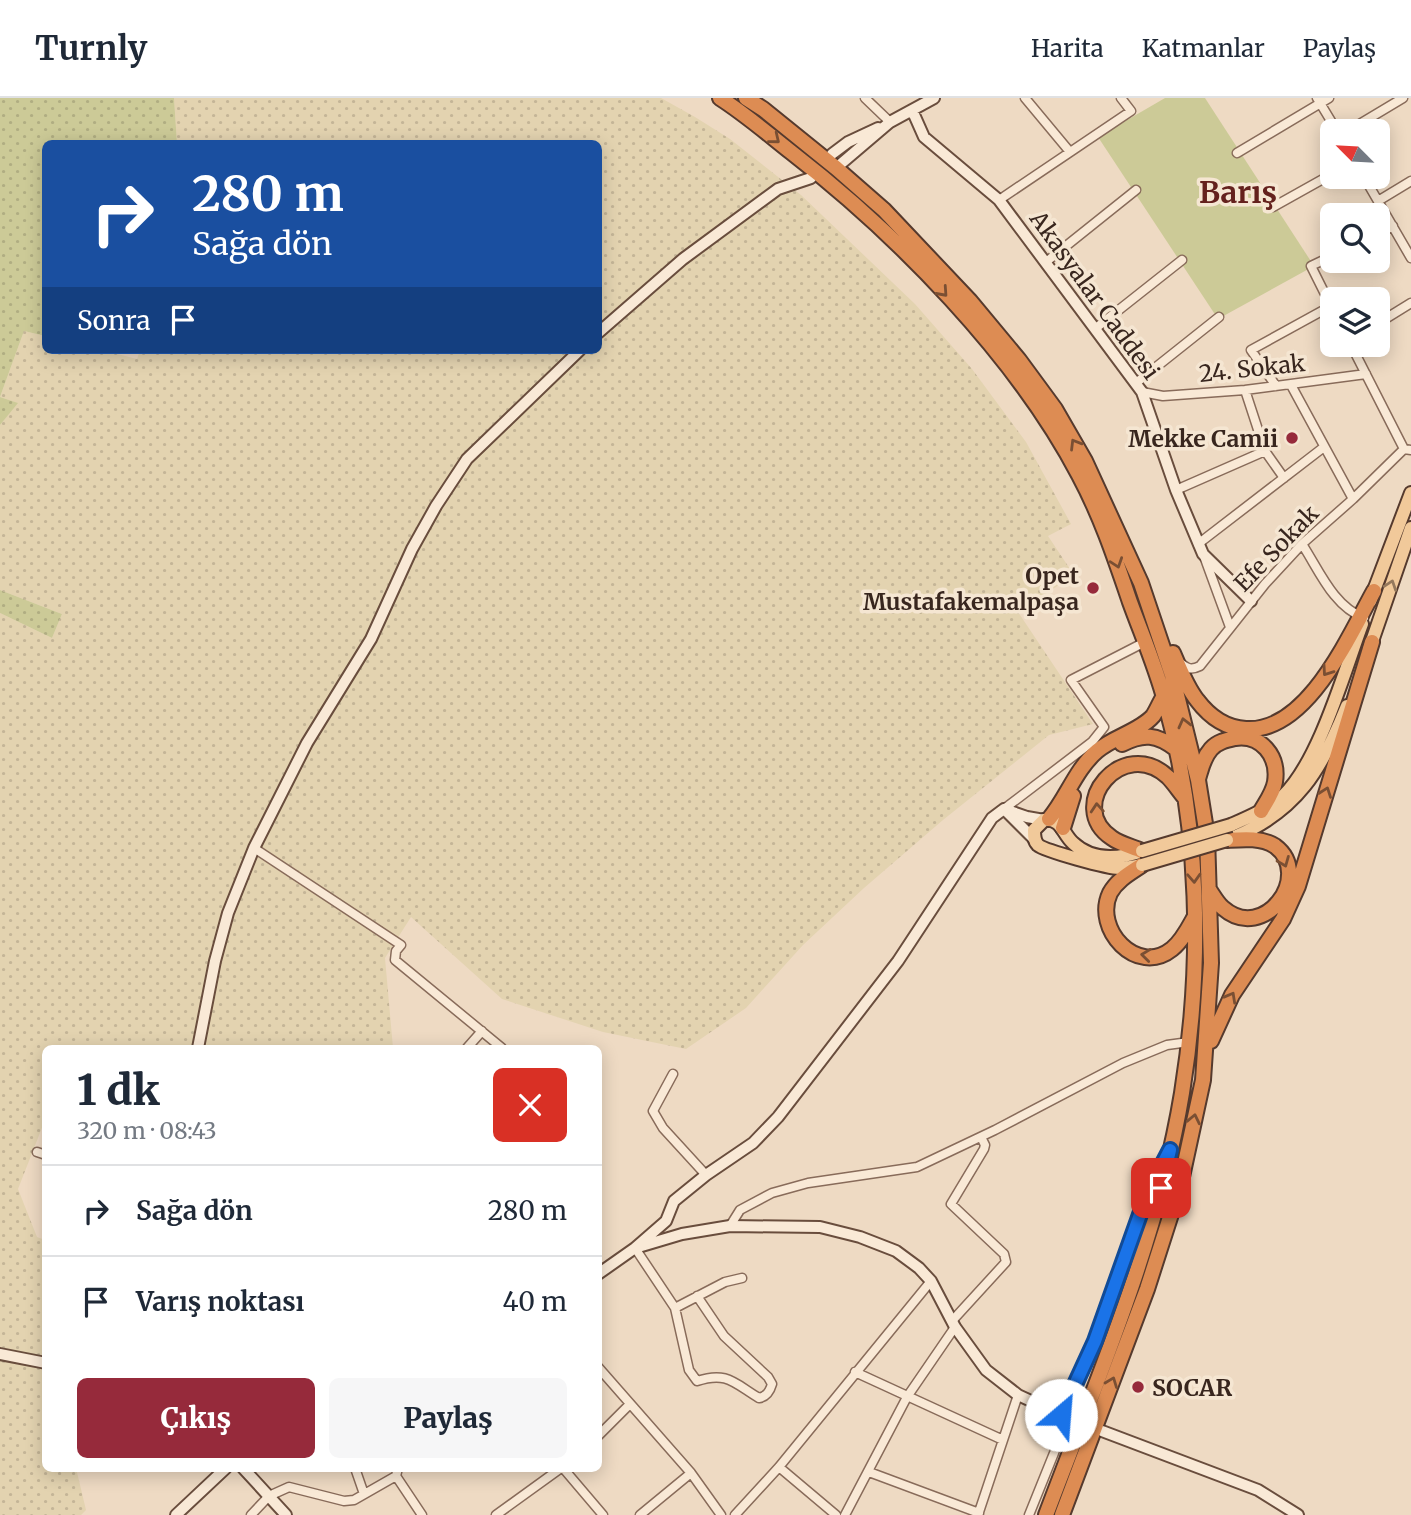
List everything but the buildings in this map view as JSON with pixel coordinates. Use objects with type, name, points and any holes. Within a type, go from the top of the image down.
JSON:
[{"type":"highway","points":[[720,98],[747,116],[846,196],[936,284],[995,350],[1050,425],[1078,472],[1103,523],[1164,696],[1191,827],[1195,917],[1189,1042],[1182,1095],[1151,1226],[1130,1293],[1046,1515]]},
{"type":"highway","points":[[746,98],[834,161],[922,249],[1026,370],[1055,409],[1085,461],[1197,700],[1218,721],[1243,729],[1268,727],[1292,714],[1310,695],[1340,653],[1374,591]]},
{"type":"highway","points":[[1062,1515],[1147,1289],[1172,1212],[1200,1093],[1204,1059],[1211,963],[1207,835],[1198,780],[1172,675],[1141,583]]},
{"type":"highway","points":[[1204,1059],[1217,1024],[1232,995],[1283,919],[1298,886],[1372,642]]},
{"type":"highway","points":[[1047,820],[1057,810],[1075,777],[1097,751],[1113,739],[1144,724],[1154,715],[1164,696]]},
{"type":"highway","points":[[1063,829],[1068,807],[1083,778],[1097,761],[1112,750],[1146,735],[1157,737],[1176,749]]},
{"type":"highway","points":[[1198,780],[1206,755],[1213,746],[1234,738],[1254,739],[1265,746],[1275,768],[1271,795],[1261,811]]},
{"type":"highway","points":[[1185,798],[1167,776],[1140,765],[1126,765],[1113,771],[1102,781],[1096,795],[1095,808],[1097,820],[1104,831],[1142,858],[1120,880],[1111,892],[1106,906],[1106,920],[1111,932],[1125,950],[1147,958],[1159,957],[1183,938],[1195,917]]},
{"type":"highway","points":[[1210,891],[1221,907],[1233,915],[1248,918],[1272,911],[1280,903],[1288,884],[1289,870],[1274,846],[1261,840],[1227,840]]},
{"type":"main road","points":[[1374,591],[1411,493]]},
{"type":"main road","points":[[1362,617],[1315,749],[1298,779],[1282,797],[1261,811],[1231,825],[1142,858],[1119,868],[1102,866],[1042,848],[1035,840],[1034,830],[1047,820],[1058,822],[1074,844],[1093,854],[1110,858],[1142,858],[1227,840],[1269,820],[1288,805],[1307,785],[1333,741],[1372,642],[1411,528]]},
{"type":"main road","points":[[1052,849],[1061,844],[1063,829]]},
{"type":"street","points":[[865,98],[890,122]]},
{"type":"street","points":[[834,161],[890,122],[934,98]]},
{"type":"street","points":[[1026,98],[1070,152]]},
{"type":"street","points":[[999,200],[1131,111],[1121,98]]},
{"type":"street","points":[[1237,153],[1319,101],[1329,98]]},
{"type":"street","points":[[1368,119],[1403,98]]},
{"type":"street","points":[[1319,101],[1330,119]]},
{"type":"street","name":"Akasyalar Caddesi","points":[[912,110],[924,137],[999,200],[1139,387],[1201,549],[1251,601]]},
{"type":"street","points":[[602,330],[683,260],[778,189],[811,178]]},
{"type":"street","points":[[1273,207],[1320,181]]},
{"type":"street","points":[[1378,201],[1411,181]]},
{"type":"street","points":[[1371,189],[1411,258]]},
{"type":"street","points":[[1046,262],[1136,190]]},
{"type":"street","points":[[1096,328],[1182,260]]},
{"type":"street","points":[[1320,262],[1311,266],[1321,287]]},
{"type":"street","points":[[1390,316],[1411,303]]},
{"type":"street","points":[[1276,386],[1251,350],[1320,313]]},
{"type":"street","points":[[1139,387],[1219,317]]},
{"type":"street","points":[[199,1045],[215,961],[228,913],[254,848],[307,743],[371,639],[412,549],[467,459],[576,354]]},
{"type":"street","points":[[1357,357],[1408,450]]},
{"type":"street","name":"24. Sokak","points":[[1139,387],[1163,396],[1245,390],[1366,374]]},
{"type":"street","points":[[1290,385],[1353,499]]},
{"type":"street","points":[[1245,390],[1265,451],[1284,478]]},
{"type":"street","points":[[1230,627],[1201,549],[1324,447]]},
{"type":"street","name":"Efe Sokak","points":[[1176,659],[1188,669],[1193,670],[1200,666],[1251,601],[1302,544],[1408,450]]},
{"type":"street","points":[[1177,490],[1265,451]]},
{"type":"street","points":[[1302,544],[1336,598],[1347,609],[1362,617]]},
{"type":"street","points":[[602,1271],[635,1248],[666,1221],[674,1201],[753,1143],[778,1116],[898,961],[992,818],[1100,735],[1104,727],[1101,720],[1071,680],[1145,642]]},
{"type":"street","points":[[1004,809],[1047,820]]},
{"type":"street","points":[[1004,809],[1035,840]]},
{"type":"street","points":[[254,848],[401,945],[396,951],[395,960],[498,1045]]},
{"type":"street","points":[[470,1045],[482,1031]]},
{"type":"street","points":[[730,1226],[740,1210],[772,1193],[808,1183],[917,1167],[1123,1063],[1167,1045],[1189,1042]]},
{"type":"street","points":[[673,1074],[653,1111],[663,1128],[706,1175]]},
{"type":"street","points":[[845,1515],[907,1397],[954,1324],[1006,1262],[1004,1254],[951,1204],[984,1149],[981,1137]]},
{"type":"street","points":[[1029,1515],[1148,1192],[1170,1150]]},
{"type":"street","points":[[635,1248],[682,1234],[730,1226],[820,1227],[860,1237],[896,1251],[931,1280],[954,1324],[986,1370],[1018,1395],[1066,1417]]},
{"type":"street","points":[[635,1248],[674,1308],[689,1370],[697,1381],[716,1376],[725,1378],[758,1398],[763,1397],[772,1384],[768,1377],[724,1336],[697,1296]]},
{"type":"street","points":[[674,1308],[724,1282],[742,1278]]},
{"type":"street","points":[[735,1515],[779,1467],[931,1280]]},
{"type":"street","points":[[0,1354],[42,1362]]},
{"type":"street","points":[[602,1372],[691,1473],[721,1515]]},
{"type":"street","points":[[855,1372],[1003,1440]]},
{"type":"street","points":[[869,1472],[979,1514],[1018,1395]]},
{"type":"street","points":[[602,1432],[629,1404]]},
{"type":"street","points":[[1102,1431],[1258,1490],[1298,1515]]},
{"type":"street","points":[[779,1467],[836,1515]]},
{"type":"street","points":[[176,1515],[222,1472]]},
{"type":"street","points":[[247,1472],[286,1515]]},
{"type":"street","points":[[356,1472],[364,1494]]},
{"type":"street","points":[[251,1515],[269,1496],[289,1487],[344,1501],[354,1500],[397,1472],[422,1515]]},
{"type":"street","points":[[496,1515],[556,1472]]},
{"type":"street","points":[[565,1472],[603,1515]]},
{"type":"street","points":[[640,1515],[691,1473]]},
{"type":"shaded area","points":[[0,98],[174,98],[177,140],[42,140],[42,335],[24,331],[0,397]]},
{"type":"shaded area","points":[[174,98],[661,98],[730,139],[801,195],[915,304],[972,369],[1026,442],[1071,524],[1048,536],[1074,575],[1018,612],[1093,724],[1049,735],[864,888],[803,945],[746,1008],[686,1049],[603,1032],[502,999],[411,917],[385,958],[393,1045],[42,1045],[42,1128],[18,1189],[37,1237],[42,1239],[42,1472],[77,1472],[86,1510],[81,1515],[0,1515],[0,613],[52,638],[62,614],[0,590],[0,425],[17,403],[0,397],[24,331],[42,335],[42,354],[118,354],[137,359],[139,354],[602,354],[602,140],[177,140]]},
{"type":"shaded area","points":[[1165,98],[1205,98],[1314,266],[1218,319],[1098,137]]},
{"type":"shaded area","points":[[0,397],[18,403],[0,425]]},
{"type":"shaded area","points":[[0,590],[62,614],[52,638],[0,613]]},
{"type":"place","name":"Mekke Camii","points":[[1292,438]]},
{"type":"place","name":"Opet Mustafakemalpaşa","points":[[1093,588]]},
{"type":"place","name":"SOCAR","points":[[1138,1387]]},
{"type":"district","name":"Barış","points":[[1238,192]]},
{"type":"route","points":[[1061,1415],[1095,1341],[1148,1192],[1170,1150],[1161,1188]]}]
